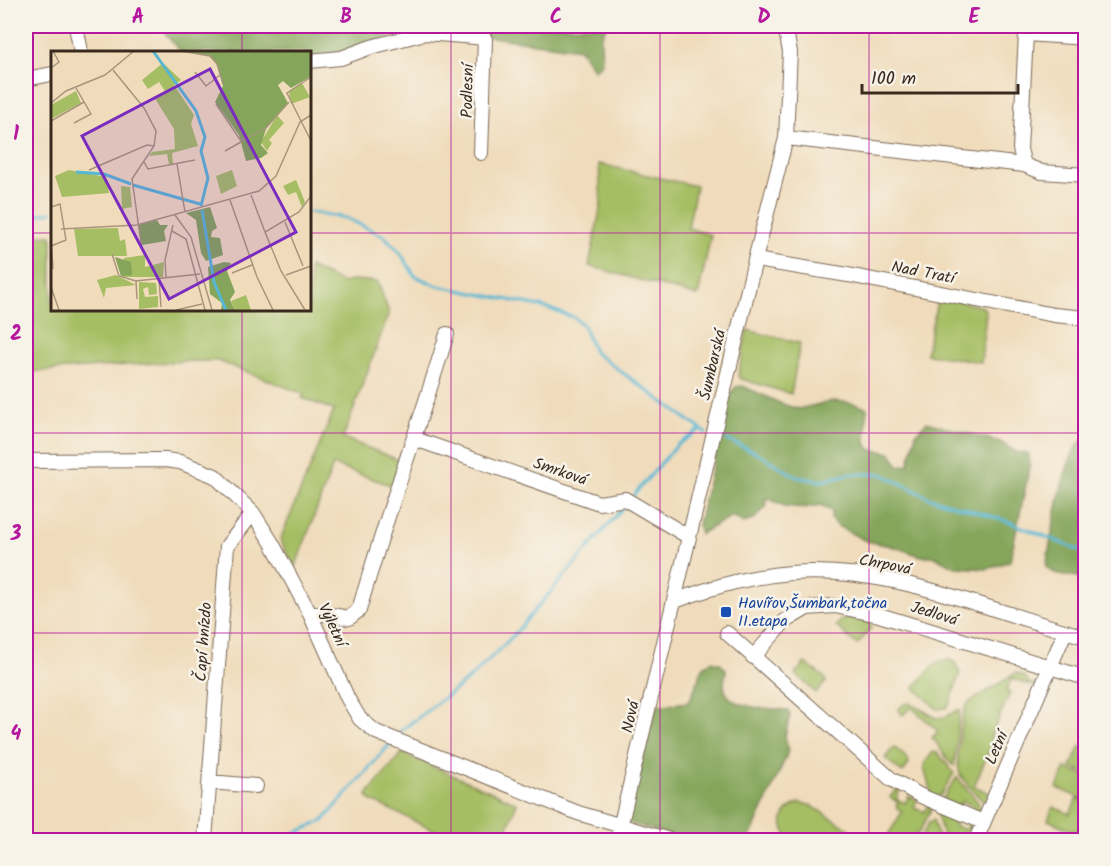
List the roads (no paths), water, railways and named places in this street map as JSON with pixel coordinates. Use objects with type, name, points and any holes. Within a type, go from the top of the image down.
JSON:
[{"type":"street","points":[[76,26],[81,51]]},
{"type":"street","name":"Šumbarská","points":[[675,601],[786,138],[790,52],[785,26]]},
{"type":"street","points":[[1024,165],[1020,149],[1025,30],[1086,39]]},
{"type":"street","name":"Podlesní","points":[[310,61],[341,58],[371,47],[425,33],[475,31],[485,39],[481,153]]},
{"type":"street","points":[[26,79],[51,74]]},
{"type":"street","points":[[786,138],[1024,165],[1041,172],[1086,176]]},
{"type":"street","name":"Nad Tratí","points":[[755,261],[848,275],[1054,315],[1086,318]]},
{"type":"street","points":[[310,614],[349,618],[359,610],[381,535],[415,439],[447,334]]},
{"type":"street","name":"Smrková","points":[[415,439],[599,503],[625,499],[689,537]]},
{"type":"street","name":"Výletní","points":[[26,461],[165,460],[180,462],[215,476],[253,513],[272,543],[310,614],[348,699],[366,725],[376,732],[578,813],[669,840]]},
{"type":"street","name":"Čapí hnízdo","points":[[205,840],[227,546],[253,513]]},
{"type":"street","name":"Chrpová","points":[[675,601],[737,581],[768,575],[842,574],[903,584],[1086,637]]},
{"type":"street","name":"Nová","points":[[617,840],[675,601]]},
{"type":"street","name":"Jedlová","points":[[753,657],[785,621],[807,608],[836,606],[879,615],[1050,668]]},
{"type":"street","name":"Letní","points":[[976,840],[1065,632]]},
{"type":"street","points":[[727,633],[891,779],[921,796],[983,822]]},
{"type":"street","points":[[1050,668],[1086,678]]},
{"type":"street","points":[[210,782],[256,786]]},
{"type":"waterway","points":[[26,217],[51,212]]},
{"type":"waterway","points":[[310,212],[346,218],[384,236],[399,251],[415,276],[438,286],[540,306],[573,317],[583,325],[594,352],[706,433]]},
{"type":"waterway","points":[[631,498],[677,445],[700,430]]},
{"type":"waterway","points":[[727,440],[757,453],[797,477],[821,481],[850,474],[882,474],[930,498],[1007,521],[1086,553]]},
{"type":"waterway","points":[[396,737],[403,729],[470,678],[512,637],[627,503]]},
{"type":"waterway","points":[[279,840],[323,821],[390,744]]},
{"type":"place","name":"Havířov,Šumbark,točna II.etapa","points":[[726,612]]}]
